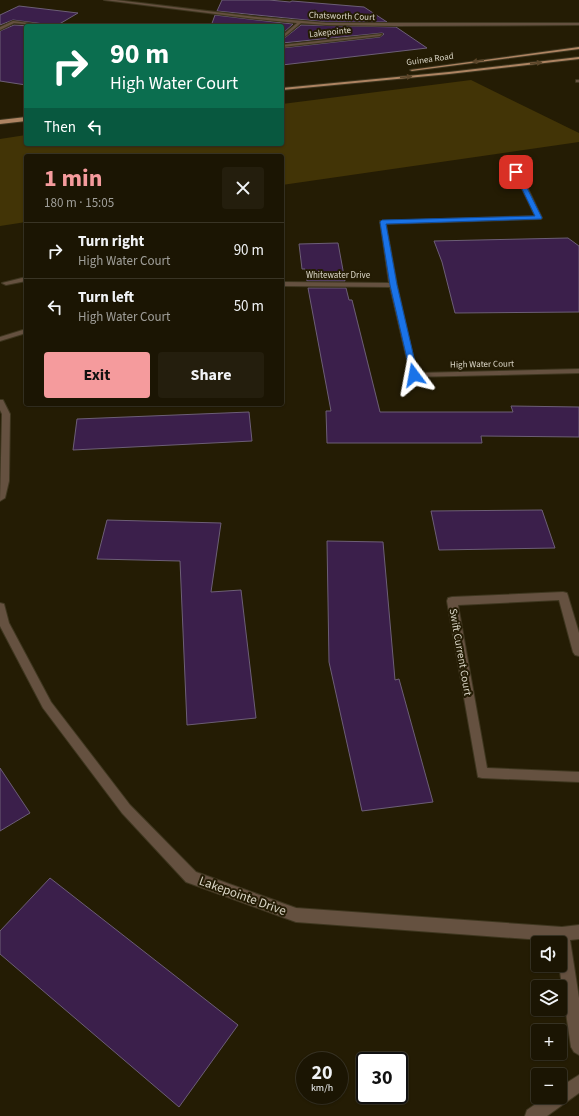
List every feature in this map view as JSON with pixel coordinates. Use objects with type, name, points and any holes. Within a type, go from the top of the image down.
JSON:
[{"type":"main road","name":"Guinea Road","points":[[406,70],[579,48]]},
{"type":"main road","name":"Guinea Road","points":[[284,88],[579,58]]},
{"type":"main road","name":"Guinea Road","points":[[284,88],[390,72]]},
{"type":"main road","points":[[0,122],[24,119]]},
{"type":"street","name":"Chatsworth Court","points":[[106,0],[300,22],[395,26],[579,24]]},
{"type":"street","points":[[0,29],[12,22],[28,24]]},
{"type":"street","points":[[284,36],[300,22]]},
{"type":"street","name":"Lakepointe","points":[[284,46],[380,35]]},
{"type":"street","name":"High Water Court","points":[[516,172],[539,218],[382,222],[393,285],[414,375],[579,371]]},
{"type":"street","points":[[6,283],[24,279]]},
{"type":"street","name":"Whitewater Drive","points":[[284,284],[393,285]]},
{"type":"street","points":[[0,339],[24,332]]},
{"type":"street","points":[[0,402],[6,414],[4,481],[0,498]]},
{"type":"street","name":"Swift Current Court","points":[[579,652],[563,596],[452,601],[482,774],[579,777]]},
{"type":"street","name":"Lakepointe Drive","points":[[0,607],[4,623],[47,705],[126,809],[191,876],[296,915],[562,934],[579,932]]},
{"type":"street","points":[[562,934],[579,1047]]},
{"type":"street","points":[[567,1092],[579,1083]]},
{"type":"street","points":[[533,1116],[550,1104]]},
{"type":"shaded area","points":[[471,80],[579,133],[579,142],[284,185],[284,154],[24,154],[24,222],[0,226],[0,139],[24,135],[24,146],[284,146],[284,104]]},
{"type":"building","points":[[222,0],[292,1],[364,7],[387,22],[326,22],[217,11]]},
{"type":"building","points":[[19,6],[78,13],[59,24],[44,24],[13,20],[0,25],[0,15]]},
{"type":"building","points":[[215,15],[293,24],[284,32],[284,24],[212,24]]},
{"type":"building","points":[[14,25],[24,26],[24,85],[0,81],[0,31]]},
{"type":"building","points":[[301,25],[396,27],[427,48],[284,65],[284,48],[380,37],[384,34],[284,43],[284,38]]},
{"type":"building","points":[[568,238],[579,246],[579,312],[455,313],[442,262],[434,241]]},
{"type":"building","points":[[338,243],[345,281],[307,281],[305,269],[302,269],[299,244]]},
{"type":"building","points":[[308,288],[346,288],[349,300],[352,300],[380,412],[513,412],[511,406],[579,407],[579,437],[481,436],[482,443],[327,443],[326,411],[331,411]]},
{"type":"building","points":[[249,412],[252,441],[73,450],[77,419]]},
{"type":"building","points":[[542,510],[555,548],[439,550],[431,511]]},
{"type":"building","points":[[107,520],[221,523],[211,592],[241,590],[256,718],[187,725],[180,561],[97,559]]},
{"type":"building","points":[[327,541],[383,542],[395,680],[399,679],[433,802],[362,811],[329,662]]},
{"type":"building","points":[[0,768],[30,813],[0,831]]},
{"type":"building","points":[[50,878],[238,1025],[179,1107],[0,954],[0,931]]},
{"type":"route","points":[[414,375],[393,285],[382,222],[539,218],[516,172]]}]
